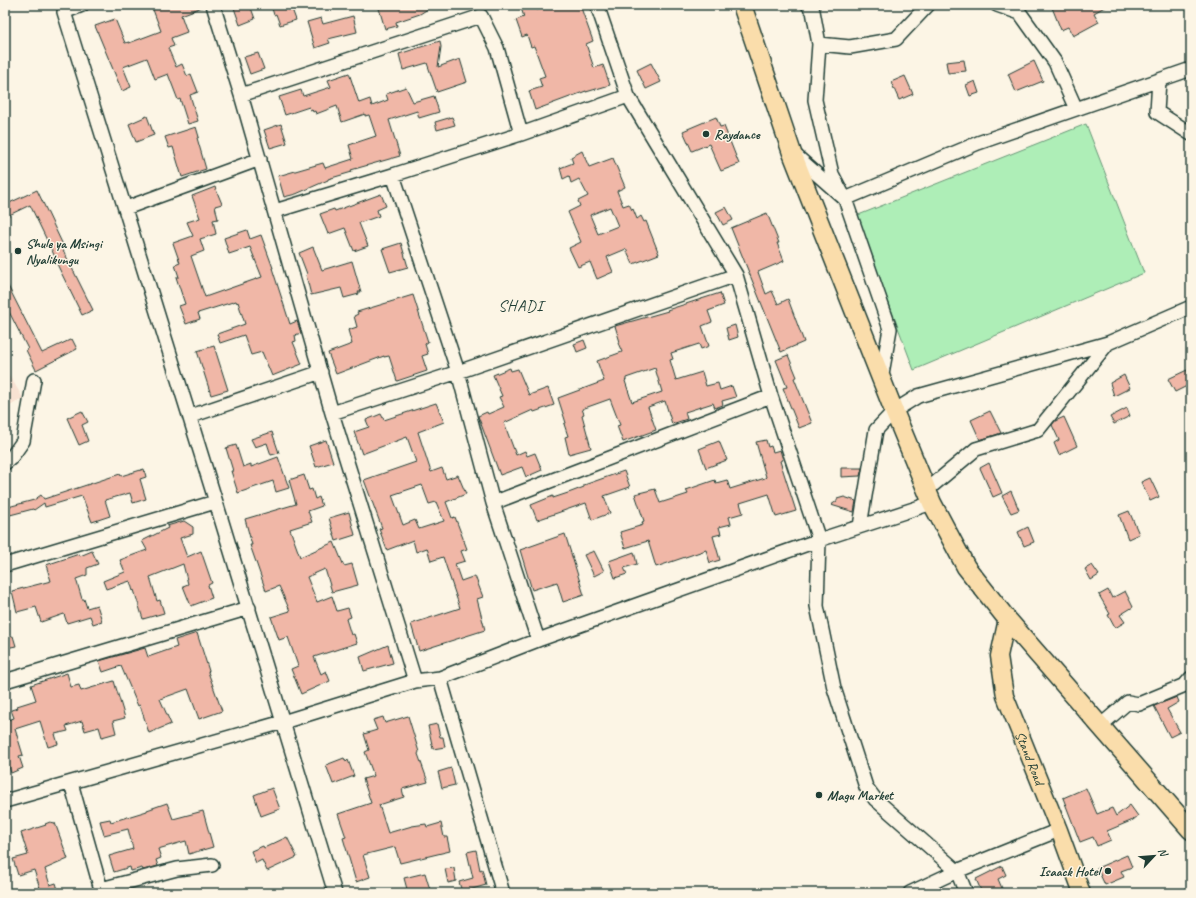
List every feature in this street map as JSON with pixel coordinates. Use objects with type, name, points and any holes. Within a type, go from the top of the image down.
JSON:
[{"type":"highway","points":[[742,5],[792,153],[881,379],[929,496],[966,567],[1006,619],[1191,830]]},
{"type":"main road","name":"Stand Road","points":[[1006,619],[999,656],[1005,696],[1059,830],[1082,893]]},
{"type":"street","points":[[82,5],[63,8],[190,416],[335,893]]},
{"type":"street","points":[[213,5],[260,159],[332,413],[415,681]]},
{"type":"street","points":[[597,5],[628,96],[736,275],[771,396],[819,540],[817,606],[834,688],[866,788],[875,799],[957,871],[966,893]]},
{"type":"street","points":[[808,5],[813,10],[820,44],[815,100],[832,174],[845,199],[890,329],[881,379]]},
{"type":"street","points":[[820,44],[850,47],[896,39],[928,5]]},
{"type":"street","points":[[997,5],[1020,14],[1055,62],[1076,109]]},
{"type":"street","points":[[241,95],[481,16],[497,48],[521,134]]},
{"type":"street","points":[[845,199],[978,142],[1191,69]]},
{"type":"street","points":[[1159,80],[1157,112],[1191,134]]},
{"type":"street","points":[[275,211],[521,134],[628,96]]},
{"type":"street","points":[[792,153],[845,199]]},
{"type":"street","points":[[126,208],[260,159]]},
{"type":"street","points":[[393,175],[458,372],[493,503],[538,640]]},
{"type":"street","points":[[332,413],[458,372],[736,275]]},
{"type":"street","points":[[860,526],[876,430],[894,411],[918,396],[1108,343],[1191,307]]},
{"type":"street","points":[[5,801],[283,722],[415,681],[440,678],[538,640],[860,526],[929,496],[976,449],[1038,430],[1108,343]]},
{"type":"street","points":[[190,416],[321,372]]},
{"type":"street","points":[[5,463],[11,458],[23,441],[34,380]]},
{"type":"street","points":[[493,503],[771,396]]},
{"type":"street","points":[[5,565],[215,502]]},
{"type":"street","points":[[5,681],[249,608]]},
{"type":"street","points":[[440,678],[503,893]]},
{"type":"street","points":[[1100,726],[1128,702],[1139,704],[1185,685],[1191,678]]},
{"type":"street","points":[[71,783],[101,891],[177,869],[212,865]]},
{"type":"street","points":[[910,893],[957,871],[1059,830]]},
{"type":"shaded area","points":[[5,368],[23,398],[5,409]]},
{"type":"green space","points":[[1086,124],[1144,273],[914,370],[856,216]]},
{"type":"building","points":[[157,5],[205,5],[181,15],[187,32],[171,38],[174,46],[168,48],[176,67],[182,64],[187,76],[191,74],[198,92],[190,95],[198,121],[188,124],[180,99],[178,100],[168,74],[155,79],[147,58],[123,67],[131,87],[122,91],[95,26],[115,19],[125,43],[129,43],[161,31],[152,7]]},
{"type":"building","points":[[233,5],[250,5],[255,19],[240,25]]},
{"type":"building","points":[[271,5],[297,5],[298,7],[292,9],[296,20],[280,25],[276,14],[274,15]]},
{"type":"building","points":[[378,5],[434,5],[420,14],[396,22],[397,26],[385,29]]},
{"type":"building","points":[[520,5],[536,5],[537,10],[552,5],[580,5],[593,41],[586,44],[594,68],[603,65],[610,85],[586,91],[535,110],[529,91],[542,87],[539,78],[545,76],[534,46],[531,47],[527,35],[522,37],[516,20],[524,17]]},
{"type":"building","points":[[1051,5],[1108,5],[1094,13],[1099,22],[1073,36],[1068,27],[1061,30]]},
{"type":"building","points":[[353,16],[357,32],[328,39],[330,43],[315,48],[307,22],[321,18],[323,24]]},
{"type":"building","points":[[440,41],[441,47],[438,67],[460,59],[467,82],[437,92],[427,63],[403,70],[399,54]]},
{"type":"building","points":[[258,53],[264,69],[250,74],[244,57]]},
{"type":"building","points":[[964,60],[966,71],[948,73],[946,62]]},
{"type":"building","points":[[1034,61],[1043,81],[1016,92],[1008,74]]},
{"type":"building","points":[[651,63],[661,82],[646,89],[637,70]]},
{"type":"building","points":[[349,73],[359,103],[370,99],[372,106],[388,100],[386,94],[406,87],[413,102],[434,96],[439,112],[419,118],[417,111],[389,120],[400,156],[351,170],[352,172],[328,179],[296,194],[284,197],[278,176],[323,163],[325,168],[353,159],[349,145],[376,136],[369,115],[365,116],[365,114],[342,122],[337,106],[316,114],[312,109],[310,110],[309,107],[285,115],[279,97],[301,90],[303,96],[331,87],[328,80]]},
{"type":"building","points":[[905,76],[913,94],[899,100],[891,82]]},
{"type":"building","points":[[975,81],[979,93],[970,96],[966,85]]},
{"type":"building","points":[[147,116],[154,135],[136,142],[129,124]]},
{"type":"building","points":[[452,117],[455,125],[437,130],[435,122]]},
{"type":"building","points":[[716,117],[720,127],[724,126],[739,164],[721,171],[709,144],[692,151],[683,131]]},
{"type":"building","points":[[281,124],[287,143],[270,148],[264,130]]},
{"type":"building","points":[[196,127],[199,137],[197,138],[206,169],[182,177],[173,147],[169,148],[165,137]]},
{"type":"building","points":[[582,151],[589,167],[613,158],[625,187],[617,191],[623,206],[629,204],[637,219],[641,216],[644,222],[646,221],[659,254],[633,264],[626,249],[607,257],[613,272],[597,279],[590,262],[578,267],[569,248],[581,242],[568,212],[580,206],[578,201],[588,196],[579,179],[571,183],[569,176],[563,179],[560,168],[573,163],[571,157]],"holes":[[[610,207],[618,226],[598,234],[590,215]]]},
{"type":"building","points":[[215,187],[222,204],[215,206],[218,219],[213,220],[216,234],[200,239],[204,251],[191,256],[205,297],[262,277],[250,247],[229,254],[224,238],[247,230],[250,239],[261,235],[290,324],[297,321],[301,333],[295,335],[296,341],[293,342],[302,364],[272,376],[262,352],[251,355],[244,335],[220,343],[217,334],[245,324],[238,302],[237,303],[236,301],[198,313],[200,319],[186,324],[179,306],[185,304],[176,277],[179,277],[175,265],[180,263],[173,243],[193,236],[187,222],[200,218],[192,196]]},
{"type":"building","points":[[37,190],[63,245],[61,246],[93,310],[82,315],[30,205],[5,217],[5,205]]},
{"type":"building","points":[[381,194],[386,206],[377,210],[379,216],[359,223],[368,246],[354,251],[345,228],[328,234],[320,214],[334,209],[335,211]]},
{"type":"building","points":[[726,207],[733,220],[723,225],[716,212]]},
{"type":"building","points":[[767,213],[779,243],[777,243],[784,261],[758,272],[766,294],[772,291],[778,304],[788,299],[804,342],[781,352],[731,228]]},
{"type":"building","points":[[401,243],[408,267],[390,272],[382,249]]},
{"type":"building","points":[[313,247],[322,270],[352,261],[361,292],[358,292],[359,294],[344,298],[341,288],[311,295],[307,274],[299,253]]},
{"type":"building","points":[[5,280],[42,353],[72,339],[77,349],[36,370],[26,350],[28,349],[5,304]]},
{"type":"building","points":[[720,293],[724,305],[708,311],[712,322],[702,326],[709,346],[701,349],[699,344],[671,353],[673,359],[670,360],[676,380],[702,372],[706,386],[718,383],[720,390],[732,386],[736,397],[722,401],[723,405],[715,408],[713,403],[685,412],[687,419],[672,424],[665,401],[648,407],[656,430],[623,442],[617,426],[620,425],[610,399],[582,409],[584,414],[582,415],[591,448],[569,454],[565,437],[568,436],[564,424],[566,423],[558,398],[604,381],[597,361],[622,352],[618,343],[620,342],[615,326],[668,311],[667,310]],"holes":[[[655,368],[662,392],[632,402],[625,381],[626,378]]]},
{"type":"building","points":[[413,295],[428,342],[425,344],[428,354],[422,356],[427,371],[397,381],[389,356],[384,356],[336,374],[328,353],[352,344],[348,330],[357,327],[354,316],[358,314],[357,312]]},
{"type":"building","points":[[735,325],[738,337],[729,340],[726,328]]},
{"type":"building","points":[[584,340],[587,348],[577,352],[574,344]]},
{"type":"building","points":[[214,346],[228,390],[211,395],[197,351]]},
{"type":"building","points":[[788,355],[797,377],[794,378],[812,423],[799,428],[783,388],[787,387],[776,360]]},
{"type":"building","points":[[510,368],[511,371],[518,369],[529,395],[548,388],[554,405],[534,412],[533,410],[504,423],[516,455],[525,451],[527,456],[535,453],[542,470],[526,477],[522,467],[500,475],[478,416],[487,412],[488,414],[504,407],[499,397],[502,396],[493,375]]},
{"type":"building","points":[[1187,370],[1191,384],[1175,392],[1168,379]]},
{"type":"building","points":[[1124,375],[1130,388],[1114,396],[1110,383]]},
{"type":"building","points":[[436,403],[444,422],[418,432],[431,472],[442,468],[446,479],[458,475],[466,494],[446,502],[452,518],[455,517],[467,549],[461,551],[465,561],[455,564],[461,581],[475,576],[483,597],[477,599],[485,630],[419,651],[411,624],[460,608],[443,557],[431,561],[427,548],[416,552],[413,540],[387,550],[379,529],[382,528],[364,480],[416,462],[407,437],[362,454],[354,432],[369,427],[366,420],[381,414],[384,420]],"holes":[[[422,485],[429,504],[436,502],[444,521],[419,529],[415,520],[403,525],[392,495]]]},
{"type":"building","points":[[1127,408],[1130,416],[1114,424],[1110,417]]},
{"type":"building","points":[[82,411],[88,422],[82,425],[88,441],[79,445],[67,418]]},
{"type":"building","points":[[990,411],[1001,433],[980,440],[971,420]]},
{"type":"building","points":[[1064,417],[1077,446],[1059,455],[1054,443],[1059,440],[1052,425],[1055,421]]},
{"type":"building","points":[[272,432],[279,453],[271,455],[267,443],[255,447],[251,439]]},
{"type":"building","points":[[326,440],[333,462],[316,467],[309,446]]},
{"type":"building","points":[[766,440],[768,447],[771,446],[773,452],[780,450],[783,460],[780,461],[796,511],[776,517],[769,494],[740,503],[743,513],[729,517],[731,524],[719,527],[721,534],[713,536],[720,560],[710,563],[706,550],[656,567],[648,541],[625,548],[620,532],[643,525],[642,522],[644,521],[635,494],[655,489],[660,503],[688,494],[686,490],[715,480],[716,483],[727,480],[730,489],[765,478],[766,477],[756,442]]},
{"type":"building","points":[[719,441],[727,460],[706,468],[699,449]]},
{"type":"building","points":[[236,445],[243,467],[251,464],[251,467],[278,457],[289,488],[276,492],[273,481],[238,493],[226,448]]},
{"type":"building","points":[[989,463],[1002,493],[993,497],[980,468]]},
{"type":"building","points":[[841,468],[862,468],[860,476],[841,477]]},
{"type":"building","points":[[144,469],[146,477],[140,479],[146,499],[133,503],[130,493],[105,500],[110,516],[92,522],[82,496],[45,507],[44,503],[34,510],[10,515],[8,507],[34,500],[41,495],[44,499],[120,474],[121,476]]},
{"type":"building","points":[[624,471],[630,487],[604,496],[610,513],[592,520],[586,503],[537,520],[531,505],[553,496],[553,498],[571,492],[584,487],[584,485]]},
{"type":"building","points":[[304,475],[309,490],[312,489],[315,499],[319,497],[322,506],[308,511],[312,522],[290,529],[300,557],[334,542],[344,566],[352,564],[358,585],[332,592],[325,569],[307,577],[317,602],[332,596],[337,611],[348,608],[351,617],[346,619],[351,635],[354,634],[357,643],[314,657],[321,674],[326,671],[330,681],[301,694],[291,669],[298,666],[288,637],[279,640],[271,617],[290,611],[279,586],[266,591],[250,545],[252,545],[245,519],[296,504],[289,480]]},
{"type":"building","points":[[1150,478],[1159,497],[1150,501],[1141,482]]},
{"type":"building","points":[[1011,491],[1019,510],[1011,513],[1002,496]]},
{"type":"building","points":[[844,497],[856,501],[854,512],[831,505],[837,501],[837,499]]},
{"type":"building","points":[[1129,511],[1139,534],[1128,539],[1119,515]]},
{"type":"building","points":[[349,512],[355,535],[336,541],[329,518]]},
{"type":"building","points":[[184,521],[193,527],[193,534],[180,538],[187,557],[201,551],[212,583],[208,585],[212,598],[191,606],[183,586],[188,584],[183,564],[150,577],[157,601],[160,600],[164,613],[143,619],[130,581],[106,589],[103,581],[125,572],[120,560],[147,550],[142,541],[168,528],[167,526]]},
{"type":"building","points":[[1028,527],[1034,542],[1024,546],[1018,532]]},
{"type":"building","points":[[565,534],[584,595],[563,602],[557,582],[532,590],[520,550]]},
{"type":"building","points":[[92,551],[98,564],[87,568],[87,575],[76,579],[82,599],[84,599],[87,608],[97,605],[102,621],[93,624],[90,616],[67,623],[64,614],[41,622],[36,607],[17,612],[12,591],[51,581],[46,565],[79,554],[80,556]]},
{"type":"building","points":[[594,551],[604,571],[594,576],[584,555]]},
{"type":"building","points":[[634,552],[637,564],[624,568],[627,574],[615,578],[609,561]]},
{"type":"building","points":[[1092,565],[1099,575],[1091,580],[1085,569]]},
{"type":"building","points":[[1108,590],[1112,598],[1125,591],[1133,607],[1120,615],[1125,622],[1115,628],[1108,615],[1110,614],[1099,595]]},
{"type":"building","points":[[197,633],[209,671],[208,672],[222,711],[199,719],[188,689],[160,699],[171,724],[149,733],[140,705],[138,706],[121,666],[103,672],[99,661],[145,648],[148,657],[177,647],[175,640]]},
{"type":"building","points":[[13,636],[16,646],[6,648],[5,638]]},
{"type":"building","points":[[388,645],[393,663],[364,671],[360,657]]},
{"type":"building","points":[[67,673],[71,687],[79,685],[81,691],[114,681],[125,718],[113,721],[116,733],[102,737],[99,727],[85,731],[82,721],[66,726],[68,731],[55,734],[58,744],[48,747],[40,721],[15,729],[23,755],[19,756],[23,768],[11,773],[5,755],[5,721],[14,718],[11,710],[18,708],[17,706],[36,700],[31,685]]},
{"type":"building","points":[[1177,697],[1179,702],[1167,709],[1180,732],[1170,737],[1154,706]]},
{"type":"building","points":[[408,716],[419,752],[418,754],[428,782],[402,789],[404,797],[379,805],[388,833],[412,826],[426,824],[427,827],[441,823],[444,837],[447,837],[450,851],[400,863],[395,847],[363,855],[370,877],[356,882],[343,838],[346,837],[338,814],[371,803],[363,779],[374,776],[365,752],[369,750],[364,734],[377,730],[373,720],[383,717],[385,723]]},
{"type":"building","points":[[437,724],[440,737],[443,737],[445,747],[433,749],[428,726]]},
{"type":"building","points":[[344,758],[346,762],[348,760],[354,776],[333,784],[326,765]]},
{"type":"building","points":[[451,768],[455,785],[442,788],[438,772]]},
{"type":"building","points":[[272,788],[280,809],[261,816],[254,795]]},
{"type":"building","points":[[1086,788],[1097,814],[1112,808],[1116,816],[1130,805],[1138,816],[1133,820],[1107,831],[1111,840],[1097,846],[1093,837],[1080,842],[1063,798]]},
{"type":"building","points":[[167,803],[173,819],[203,811],[213,847],[189,854],[186,841],[158,849],[161,858],[156,860],[158,866],[143,870],[142,868],[131,871],[130,867],[114,872],[109,856],[133,849],[128,829],[104,835],[100,821],[110,819],[111,822]]},
{"type":"building","points":[[50,822],[55,823],[68,859],[45,869],[50,885],[56,883],[59,893],[31,893],[30,891],[40,888],[34,870],[18,875],[13,859],[28,855],[21,833],[46,825],[45,824]]},
{"type":"building","points":[[287,837],[297,857],[267,871],[262,860],[256,863],[251,851],[263,846],[264,848]]},
{"type":"building","points":[[476,850],[480,870],[482,869],[486,885],[462,892],[459,882],[473,878],[467,852]]},
{"type":"building","points":[[1127,855],[1132,867],[1121,871],[1124,877],[1105,885],[1097,868]]},
{"type":"building","points":[[1002,866],[1006,875],[998,879],[1004,893],[982,893],[976,879]]},
{"type":"building","points":[[454,868],[456,881],[448,883],[445,869]]},
{"type":"building","points":[[425,873],[431,893],[408,893],[404,878]]},
{"type":"place","name":"Raydance","points":[[706,134]]},
{"type":"place","name":"Shule ya Msingi Nyalikungu","points":[[18,251]]},
{"type":"place","name":"Magu Market","points":[[819,795]]},
{"type":"place","name":"Isaack Hotel","points":[[1108,871]]},
{"type":"district","name":"SHADI","points":[[521,305]]}]
